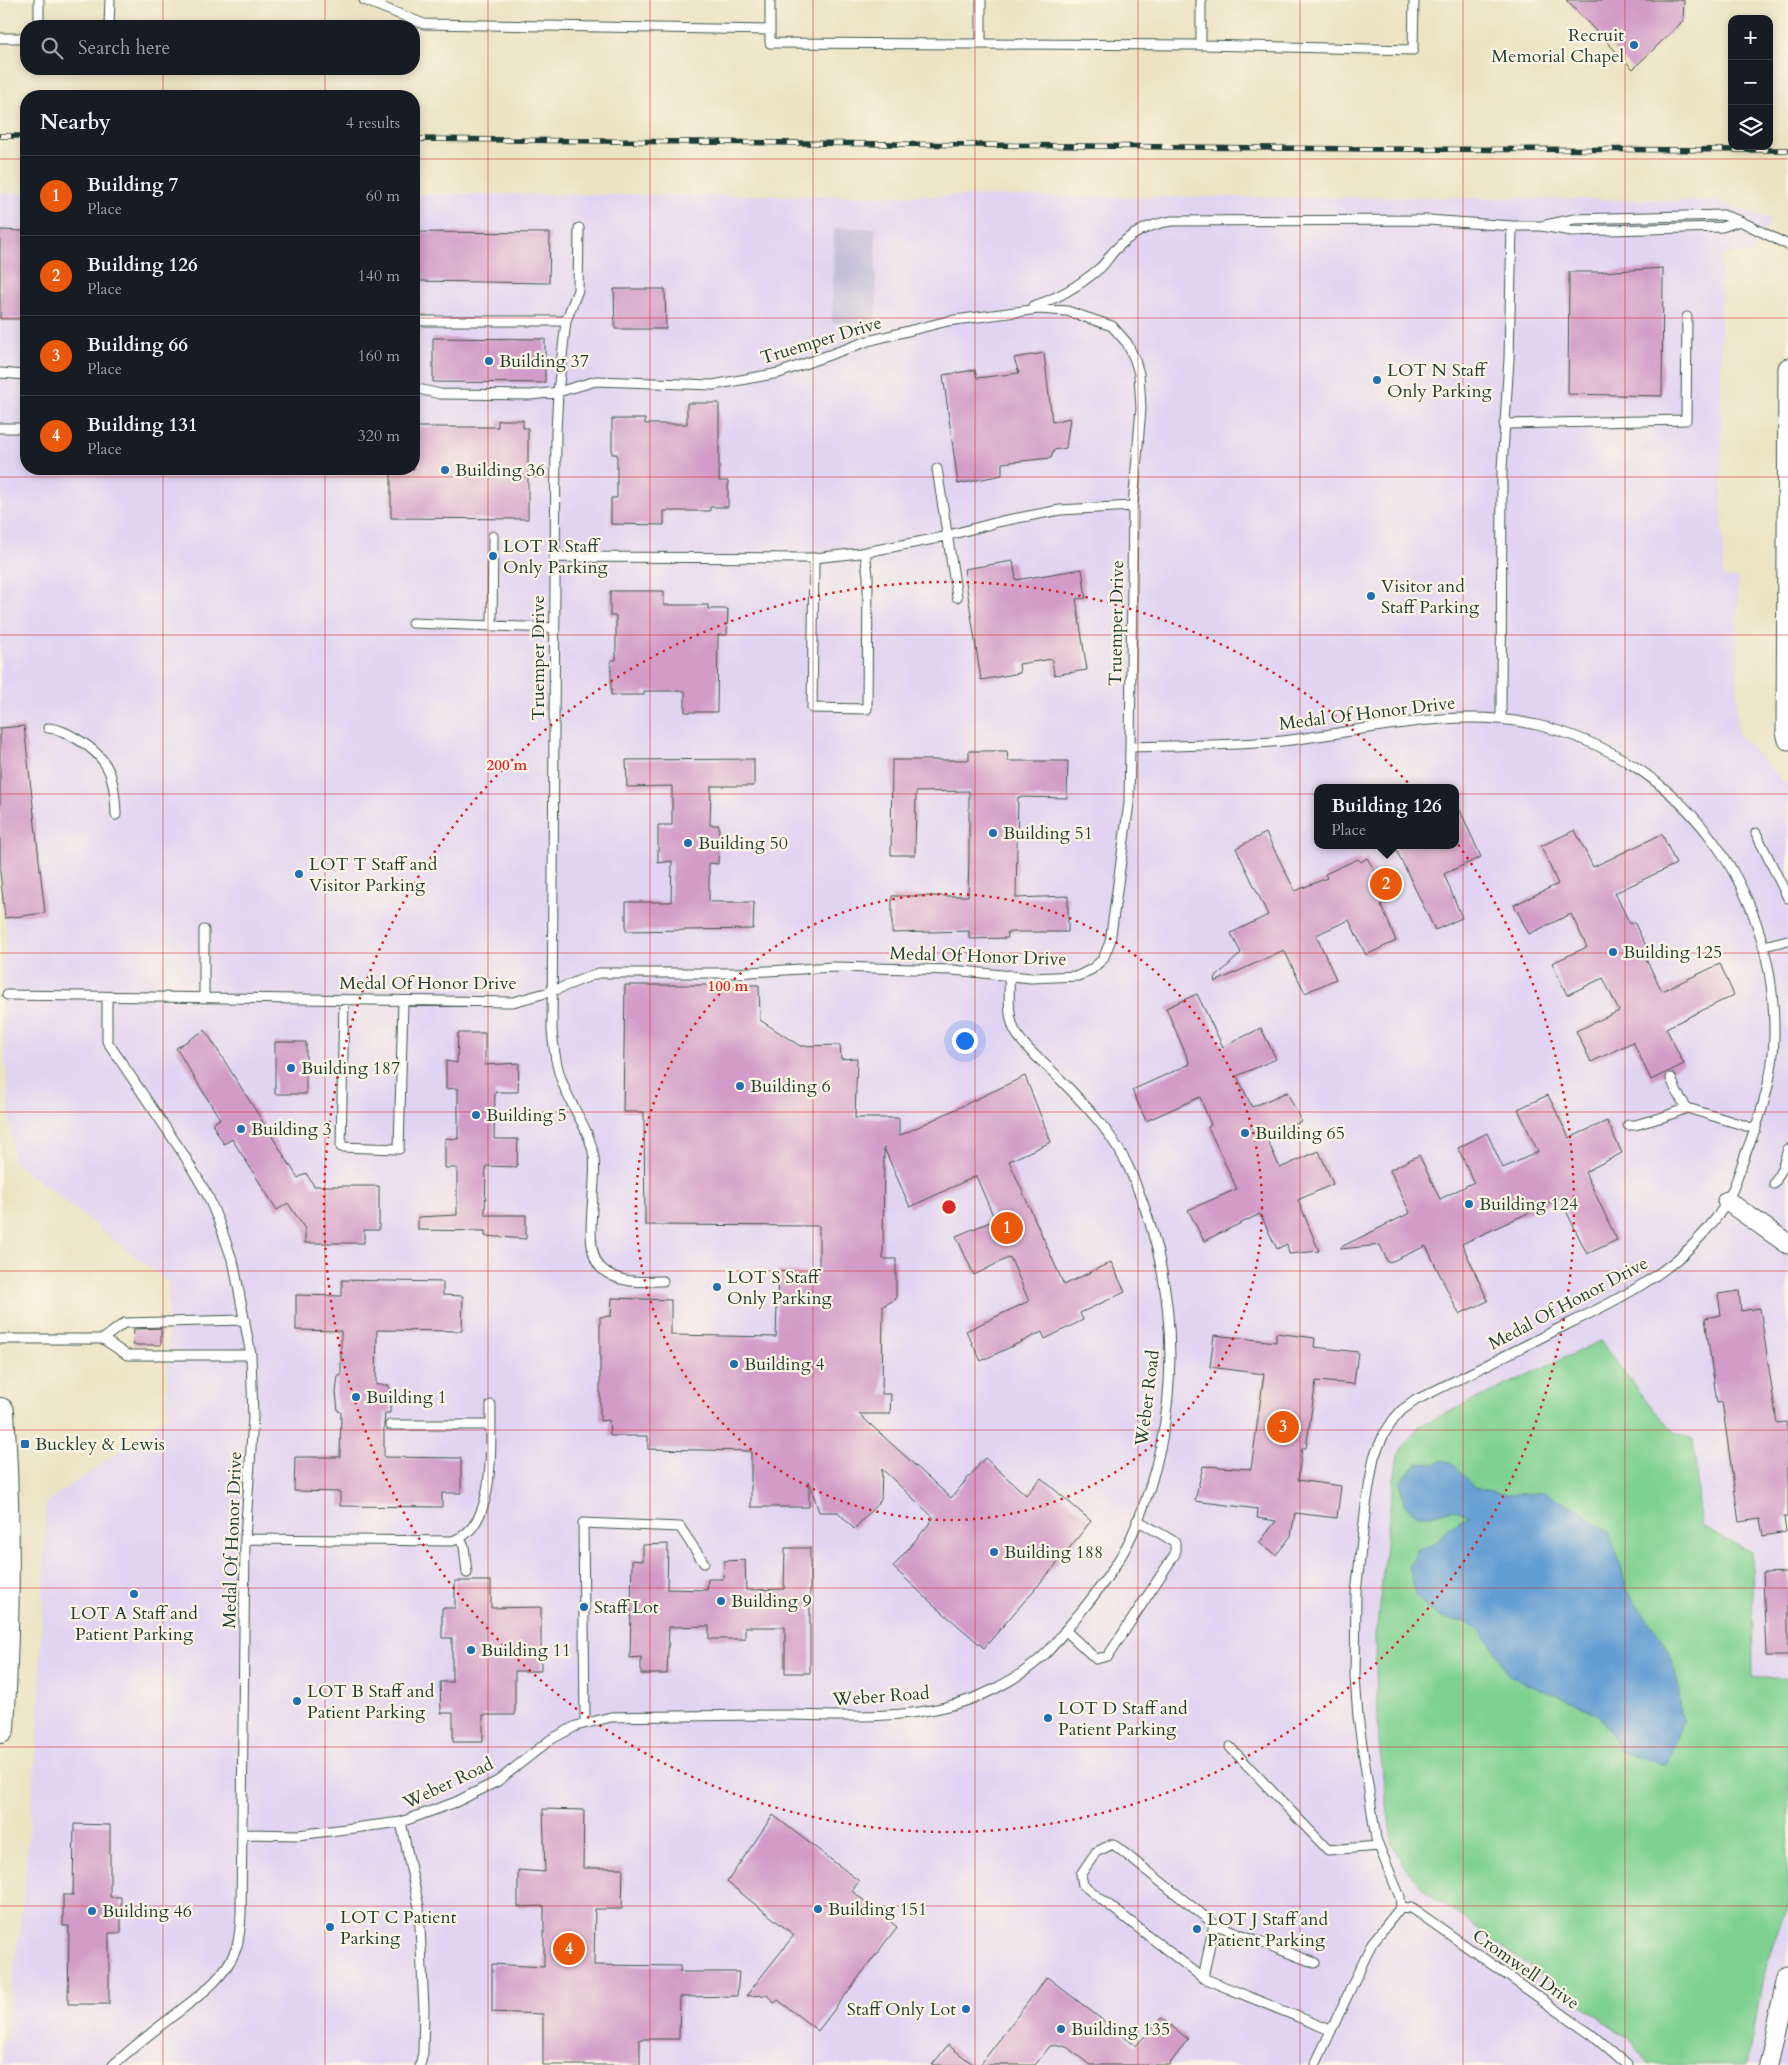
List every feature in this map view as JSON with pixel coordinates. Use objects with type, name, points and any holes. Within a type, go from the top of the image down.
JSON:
[{"type":"highway","points":[[0,1412],[5,1494],[6,1592],[0,1729]]},
{"type":"street","points":[[1788,368],[1786,732],[1788,740]]},
{"type":"street","points":[[1727,1201],[1788,1244]]},
{"type":"street","points":[[1769,2065],[1788,1978]]},
{"type":"lane","points":[[39,0],[39,20]]},
{"type":"lane","points":[[109,20],[110,0]]},
{"type":"lane","points":[[364,0],[414,20]]},
{"type":"lane","points":[[770,0],[770,43],[1201,44],[1413,50],[1414,0]]},
{"type":"lane","points":[[981,0],[981,44]]},
{"type":"lane","points":[[1201,0],[1201,44]]},
{"type":"lane","points":[[420,22],[424,24],[770,30]]},
{"type":"lane","points":[[0,38],[20,38]]},
{"type":"lane","points":[[1013,311],[1048,301],[1077,285],[1102,267],[1126,240],[1138,231],[1154,223],[1172,221],[1428,220],[1512,226],[1541,226],[1572,232],[1722,227],[1740,221],[1788,245]]},
{"type":"lane","points":[[1501,719],[1504,424],[1509,358],[1512,226]]},
{"type":"lane","points":[[420,389],[440,394],[530,395],[558,392],[566,321],[578,290],[579,228]]},
{"type":"lane","name":"Truemper Drive","points":[[663,1280],[623,1280],[611,1276],[600,1267],[594,1255],[590,1241],[593,1212],[594,1157],[586,1128],[563,1084],[556,1060],[552,1032],[554,557],[558,392],[596,381],[713,385],[779,374],[868,341],[948,321],[1013,311],[1067,311],[1090,317],[1112,326],[1127,343],[1139,374],[1140,408],[1133,506],[1130,747]]},
{"type":"lane","points":[[1504,424],[1686,420],[1687,317]]},
{"type":"lane","points":[[420,321],[566,321]]},
{"type":"lane","points":[[0,373],[20,375]]},
{"type":"lane","points":[[0,428],[20,428]]},
{"type":"lane","points":[[937,469],[957,597]]},
{"type":"lane","points":[[554,557],[814,558],[865,552],[1060,510],[1133,506]]},
{"type":"lane","points":[[492,626],[494,536]]},
{"type":"lane","points":[[814,558],[812,708],[866,709],[868,576],[865,552]]},
{"type":"lane","points":[[412,623],[554,628]]},
{"type":"lane","name":"Medal Of Honor Drive","points":[[7,995],[513,1002],[553,992],[598,973],[735,974],[833,967],[953,970],[1031,978],[1078,976],[1103,959],[1110,942],[1129,802],[1130,747],[1280,741],[1394,724],[1442,719],[1501,719],[1536,725],[1564,733],[1603,748],[1653,778],[1694,814],[1726,858],[1741,884],[1764,946],[1771,989],[1774,1030],[1770,1077],[1756,1129],[1727,1201],[1702,1235],[1673,1264],[1602,1307],[1416,1400],[1402,1410],[1384,1434],[1374,1457],[1356,1593],[1355,1676],[1358,1717],[1376,1840],[1400,1897],[1401,1907]]},
{"type":"lane","points":[[48,728],[60,728],[91,747],[107,766],[116,790],[116,815]]},
{"type":"lane","points":[[1756,834],[1788,898]]},
{"type":"lane","points":[[204,930],[204,998]]},
{"type":"lane","points":[[1764,946],[1788,940]]},
{"type":"lane","name":"Weber Road","points":[[242,1834],[298,1835],[401,1822],[456,1802],[498,1781],[550,1740],[576,1726],[611,1717],[855,1716],[909,1713],[946,1707],[983,1694],[1013,1678],[1042,1657],[1091,1600],[1130,1538],[1137,1520],[1162,1438],[1168,1391],[1169,1311],[1162,1269],[1153,1234],[1138,1191],[1114,1140],[1093,1112],[1025,1045],[1014,1029],[1010,1015],[1009,975]]},
{"type":"lane","name":"Medal Of Honor Drive","points":[[107,997],[106,1041],[164,1126],[208,1196],[234,1265],[251,1355],[254,1418],[245,1539],[242,1834],[238,1939],[229,1963],[204,1993],[130,2049],[113,2065]]},
{"type":"lane","points":[[344,1000],[341,1147],[399,1149],[403,1001]]},
{"type":"lane","points":[[1671,1078],[1686,1108]]},
{"type":"lane","points":[[1628,1125],[1635,1125],[1663,1117],[1686,1108],[1756,1129]]},
{"type":"lane","points":[[1774,1184],[1782,1169],[1788,1149]]},
{"type":"lane","points":[[103,1339],[124,1323],[245,1320]]},
{"type":"lane","points":[[0,1339],[103,1339],[127,1355],[251,1355]]},
{"type":"lane","points":[[245,1539],[452,1541],[460,1539],[475,1524],[483,1511],[488,1494],[491,1405]]},
{"type":"lane","points":[[390,1425],[490,1425]]},
{"type":"lane","points":[[1065,1630],[1096,1659],[1108,1656],[1175,1554],[1175,1542],[1137,1520]]},
{"type":"lane","points":[[585,1724],[583,1523],[680,1527],[704,1563]]},
{"type":"lane","points":[[460,1539],[464,1546],[467,1573]]},
{"type":"lane","points":[[1230,1747],[1328,1850],[1379,1846]]},
{"type":"lane","points":[[401,1822],[420,1916],[424,2009],[423,2053],[420,2065]]},
{"type":"lane","points":[[1315,1963],[1214,1924],[1113,1844],[1096,1852],[1081,1874],[1082,1885],[1203,1978],[1330,2030]]},
{"type":"lane","points":[[1315,2065],[1372,1943],[1401,1907]]},
{"type":"lane","name":"Cromwell Drive","points":[[1401,1907],[1411,1908],[1419,1913],[1592,2035],[1627,2065]]},
{"type":"lane","points":[[1203,1978],[1214,1924]]},
{"type":"shaded area","points":[[0,193],[20,193],[20,475],[420,475],[420,194],[1502,198],[1714,201],[1771,219],[1752,254],[1722,254],[1721,391],[1723,577],[1738,578],[1737,733],[1788,786],[1788,2065],[0,2065],[21,1919],[38,1738],[46,1503],[168,1416],[168,1282],[13,1161],[4,1042],[3,966],[7,932],[0,872]]},
{"type":"shaded area","points":[[834,228],[876,228],[876,314],[866,322],[832,323]]},
{"type":"green space","points":[[1600,1341],[1644,1398],[1675,1433],[1693,1439],[1701,1526],[1752,1553],[1753,1678],[1788,1678],[1788,1903],[1762,1978],[1747,2065],[1649,2065],[1629,2039],[1429,1894],[1405,1868],[1392,1842],[1379,1744],[1375,1644],[1390,1507],[1398,1454],[1419,1426]]},
{"type":"water","points":[[1442,1461],[1454,1464],[1474,1487],[1503,1494],[1545,1493],[1575,1508],[1609,1532],[1627,1590],[1669,1650],[1678,1684],[1682,1722],[1666,1765],[1621,1751],[1599,1715],[1509,1675],[1492,1644],[1480,1631],[1466,1622],[1445,1619],[1428,1610],[1416,1594],[1409,1568],[1418,1549],[1435,1544],[1447,1529],[1469,1516],[1453,1509],[1431,1515],[1418,1515],[1404,1504],[1400,1482],[1418,1463],[1434,1464]]},
{"type":"building","name":"Recruit Memorial Chapel","points":[[1566,0],[1684,0],[1683,21],[1633,69]]},
{"type":"building","points":[[0,230],[20,231],[20,319],[0,319]]},
{"type":"building","points":[[420,232],[550,233],[549,283],[420,281]]},
{"type":"building","points":[[1663,268],[1662,396],[1568,394],[1569,272]]},
{"type":"building","points":[[614,289],[665,289],[666,329],[615,329]]},
{"type":"building","name":"Building 37","points":[[433,338],[545,339],[545,383],[433,382]]},
{"type":"building","points":[[1044,353],[1052,422],[1070,418],[1066,448],[1054,450],[1051,458],[1002,463],[1002,475],[958,484],[943,375],[975,370],[977,378],[1019,373],[1014,358]]},
{"type":"building","points":[[687,403],[719,403],[719,481],[728,481],[728,507],[710,507],[710,511],[664,511],[664,525],[611,524],[611,498],[617,498],[617,454],[612,454],[612,419],[645,419],[645,424],[687,424]]},
{"type":"building","name":"Building 36","points":[[498,420],[523,420],[523,428],[528,428],[528,519],[391,518],[391,475],[420,475],[420,427],[498,427]]},
{"type":"building","points":[[1013,561],[1016,580],[1082,569],[1086,598],[1076,599],[1087,670],[1054,675],[1052,659],[1019,664],[1020,673],[981,680],[964,569]]},
{"type":"building","points":[[610,591],[664,591],[664,605],[708,605],[708,609],[728,609],[727,635],[718,635],[717,712],[685,712],[685,691],[644,691],[644,695],[611,695],[611,660],[616,660],[616,616],[610,616]]},
{"type":"building","points":[[24,726],[45,913],[5,918],[0,872],[0,728]]},
{"type":"building","name":"Building 51","points":[[969,751],[1007,751],[1008,761],[1068,761],[1067,798],[1018,797],[1016,898],[1068,896],[1068,932],[1007,932],[1008,938],[969,939],[969,931],[892,933],[892,896],[968,896],[969,791],[916,792],[915,855],[891,855],[892,760],[969,760]]},
{"type":"building","name":"Building 50","points":[[754,759],[754,786],[711,786],[710,825],[719,825],[718,864],[709,863],[709,902],[754,902],[753,929],[626,931],[626,902],[671,902],[672,861],[658,863],[658,825],[672,825],[672,786],[627,787],[626,760]]},
{"type":"building","points":[[1459,808],[1481,857],[1444,874],[1462,918],[1435,930],[1396,849],[1459,849]]},
{"type":"building","name":"Building 125","points":[[1575,830],[1593,867],[1662,834],[1676,864],[1615,893],[1630,924],[1634,922],[1651,956],[1646,959],[1662,991],[1720,964],[1734,995],[1666,1028],[1684,1064],[1651,1080],[1633,1042],[1591,1062],[1576,1031],[1619,1011],[1603,978],[1567,995],[1552,963],[1587,947],[1571,914],[1529,934],[1514,905],[1558,884],[1541,846]]},
{"type":"building","points":[[1266,833],[1295,891],[1327,878],[1325,874],[1358,859],[1361,862],[1367,858],[1391,899],[1381,904],[1396,941],[1366,955],[1349,920],[1316,935],[1336,979],[1305,993],[1284,950],[1215,982],[1214,979],[1241,953],[1231,933],[1268,915],[1236,848]]},
{"type":"building","points":[[625,985],[759,985],[760,1020],[800,1046],[840,1045],[841,1059],[857,1058],[855,1118],[899,1118],[899,1136],[1025,1076],[1051,1142],[1009,1161],[1064,1285],[1111,1262],[1125,1292],[1080,1313],[1083,1320],[1045,1339],[1042,1332],[981,1361],[966,1331],[1029,1301],[1010,1257],[974,1275],[956,1236],[995,1220],[976,1176],[910,1207],[884,1148],[883,1259],[896,1259],[896,1299],[883,1306],[882,1394],[891,1394],[890,1414],[859,1414],[951,1498],[985,1458],[1026,1495],[1041,1478],[1091,1521],[984,1648],[893,1567],[934,1518],[882,1469],[881,1500],[854,1529],[838,1512],[819,1512],[809,1481],[809,1507],[751,1507],[751,1451],[648,1449],[648,1436],[610,1436],[609,1420],[600,1421],[600,1317],[611,1316],[612,1298],[671,1300],[671,1335],[776,1337],[778,1271],[819,1274],[819,1226],[645,1225],[644,1112],[623,1112]]},
{"type":"building","name":"Building 65","points":[[1197,994],[1223,1047],[1261,1028],[1276,1059],[1237,1076],[1252,1107],[1287,1092],[1301,1121],[1267,1139],[1280,1168],[1319,1151],[1333,1184],[1298,1200],[1319,1251],[1289,1254],[1287,1244],[1277,1249],[1260,1214],[1204,1241],[1188,1210],[1237,1189],[1208,1127],[1211,1125],[1200,1097],[1146,1121],[1132,1090],[1190,1064],[1166,1008]]},
{"type":"building","name":"Building 3","points":[[205,1030],[298,1178],[306,1173],[314,1186],[379,1186],[379,1230],[364,1230],[364,1243],[305,1243],[305,1229],[288,1203],[277,1210],[232,1139],[224,1144],[212,1124],[220,1119],[176,1048]]},
{"type":"building","name":"Building 5","points":[[458,1033],[485,1033],[485,1065],[519,1063],[518,1092],[495,1092],[494,1139],[518,1139],[517,1167],[486,1166],[485,1215],[526,1215],[526,1239],[485,1236],[485,1231],[418,1230],[418,1217],[457,1215],[457,1168],[445,1168],[445,1138],[458,1139],[458,1088],[446,1089],[446,1061],[457,1063]]},
{"type":"building","name":"Building 187","points":[[275,1042],[306,1042],[306,1094],[275,1094]]},
{"type":"building","name":"Building 124","points":[[1548,1095],[1569,1138],[1607,1121],[1622,1153],[1585,1172],[1617,1240],[1587,1254],[1560,1198],[1462,1244],[1488,1301],[1459,1314],[1426,1246],[1388,1263],[1380,1245],[1341,1249],[1341,1247],[1410,1213],[1390,1170],[1419,1155],[1440,1199],[1474,1182],[1458,1148],[1487,1133],[1503,1168],[1538,1152],[1518,1109]]},
{"type":"building","name":"Building 1","points":[[342,1280],[443,1282],[443,1295],[463,1296],[462,1331],[377,1330],[376,1385],[389,1385],[389,1389],[391,1389],[390,1413],[385,1413],[384,1457],[461,1458],[461,1493],[442,1493],[442,1507],[340,1506],[340,1492],[294,1491],[295,1457],[340,1457],[341,1412],[338,1411],[336,1392],[338,1376],[341,1376],[341,1331],[296,1330],[296,1295],[342,1296]]},
{"type":"building","points":[[1739,1291],[1741,1311],[1760,1308],[1777,1423],[1786,1422],[1788,1434],[1788,1517],[1784,1517],[1786,1532],[1763,1536],[1760,1519],[1739,1522],[1722,1402],[1717,1403],[1705,1318],[1721,1315],[1718,1294]]},
{"type":"building","points":[[161,1328],[161,1345],[133,1345],[134,1329]]},
{"type":"building","points":[[1276,1333],[1315,1338],[1314,1347],[1358,1352],[1354,1384],[1316,1381],[1306,1448],[1302,1448],[1298,1480],[1341,1486],[1337,1518],[1295,1513],[1291,1536],[1276,1555],[1259,1543],[1276,1521],[1257,1518],[1258,1509],[1195,1501],[1203,1466],[1251,1469],[1264,1374],[1210,1367],[1214,1335],[1276,1342]]},
{"type":"building","name":"Building 9","points":[[668,1544],[667,1589],[707,1590],[708,1579],[723,1579],[724,1561],[745,1560],[746,1590],[784,1589],[785,1548],[810,1548],[810,1673],[785,1673],[785,1627],[745,1627],[745,1639],[709,1639],[709,1626],[669,1627],[667,1674],[641,1674],[641,1657],[630,1658],[632,1560],[643,1561],[643,1545]]},
{"type":"building","points":[[1788,1572],[1788,1656],[1766,1656],[1763,1573]]},
{"type":"building","name":"Building 11","points":[[455,1581],[491,1581],[491,1608],[541,1607],[541,1671],[515,1671],[515,1715],[483,1715],[483,1742],[453,1742],[453,1713],[441,1713],[440,1682],[452,1682],[452,1638],[442,1638],[442,1608],[455,1608]]},
{"type":"building","points":[[543,1809],[584,1810],[583,1868],[623,1868],[622,1909],[595,1909],[594,1965],[680,1966],[680,1972],[739,1972],[737,1996],[680,1997],[679,2039],[640,2039],[640,2065],[543,2065],[543,2014],[492,2012],[492,1964],[544,1967],[544,1906],[518,1907],[518,1870],[545,1872]]},
{"type":"building","name":"Building 151","points":[[773,1815],[859,1881],[852,1891],[897,1927],[818,2031],[778,2000],[774,2003],[767,1995],[746,1996],[794,1935],[727,1882]]},
{"type":"building","name":"Building 46","points":[[74,1824],[110,1825],[110,1897],[121,1897],[121,1933],[109,1933],[109,2004],[68,2004],[69,1926],[63,1926],[63,1895],[73,1895]]},
{"type":"building","name":"Building 135","points":[[1047,1977],[1136,2046],[1161,2018],[1188,2039],[1169,2065],[1090,2065],[1064,2045],[1050,2046],[1035,2065],[980,2065]]},
{"type":"building","points":[[948,2045],[974,2065],[932,2065]]},
{"type":"railway","points":[[0,136],[20,136]]},
{"type":"railway","points":[[420,139],[1370,149],[1788,150]]},
{"type":"place","name":"Recruit Memorial Chapel","points":[[1634,45]]},
{"type":"place","name":"Building 37","points":[[489,361]]},
{"type":"place","name":"LOT N Staff Only Parking","points":[[1377,380]]},
{"type":"place","name":"Building 36","points":[[445,470]]},
{"type":"place","name":"LOT R Staff Only Parking","points":[[493,556]]},
{"type":"place","name":"Visitor and Staff Parking","points":[[1371,596]]},
{"type":"place","name":"Building 51","points":[[993,833]]},
{"type":"place","name":"Building 50","points":[[688,843]]},
{"type":"place","name":"LOT T Staff and Visitor Parking","points":[[299,874]]},
{"type":"place","name":"Building 126","points":[[1386,884]]},
{"type":"place","name":"Building 125","points":[[1613,952]]},
{"type":"place","name":"Building 187","points":[[291,1068]]},
{"type":"place","name":"Building 6","points":[[740,1086]]},
{"type":"place","name":"Building 5","points":[[476,1115]]},
{"type":"place","name":"Building 3","points":[[241,1129]]},
{"type":"place","name":"Building 65","points":[[1245,1133]]},
{"type":"place","name":"Building 124","points":[[1469,1204]]},
{"type":"place","name":"Building 7","points":[[1007,1228]]},
{"type":"place","name":"LOT S Staff Only Parking","points":[[717,1287]]},
{"type":"place","name":"Building 4","points":[[734,1364]]},
{"type":"place","name":"Building 1","points":[[356,1397]]},
{"type":"place","name":"Building 66","points":[[1283,1427]]},
{"type":"place","name":"Buckley & Lewis","points":[[25,1444]]},
{"type":"place","name":"Building 188","points":[[994,1552]]},
{"type":"place","name":"LOT A Staff and Patient Parking","points":[[134,1594]]},
{"type":"place","name":"Building 9","points":[[721,1601]]},
{"type":"place","name":"Staff Lot","points":[[584,1607]]},
{"type":"place","name":"Building 11","points":[[471,1650]]},
{"type":"place","name":"LOT B Staff and Patient Parking","points":[[297,1701]]},
{"type":"place","name":"LOT D Staff and Patient Parking","points":[[1048,1718]]},
{"type":"place","name":"Building 151","points":[[818,1909]]},
{"type":"place","name":"Building 46","points":[[92,1911]]},
{"type":"place","name":"LOT C Patient Parking","points":[[330,1927]]},
{"type":"place","name":"LOT J Staff and Patient Parking","points":[[1197,1929]]},
{"type":"place","name":"Building 131","points":[[569,1949]]},
{"type":"place","name":"Staff Only Lot","points":[[966,2009]]},
{"type":"place","name":"Building 135","points":[[1061,2029]]}]
